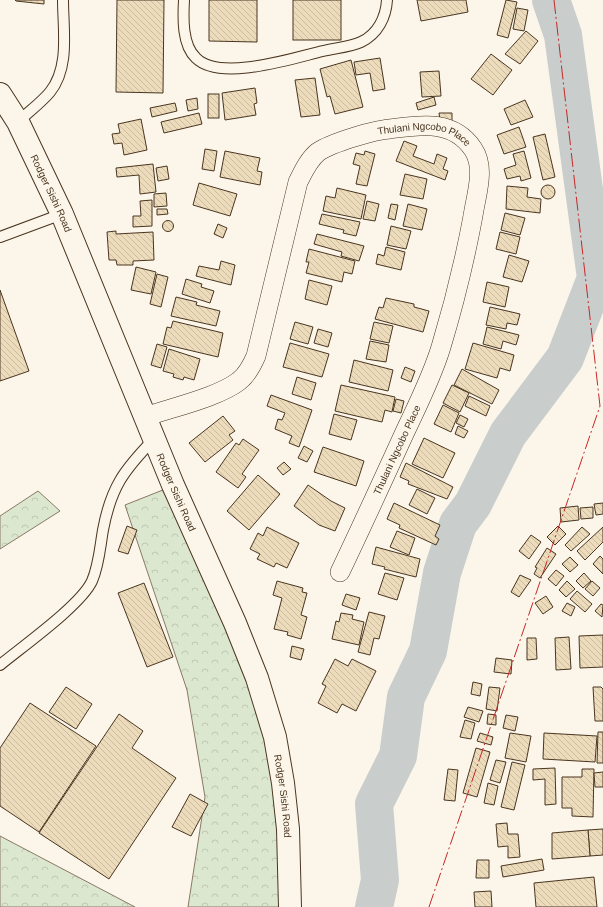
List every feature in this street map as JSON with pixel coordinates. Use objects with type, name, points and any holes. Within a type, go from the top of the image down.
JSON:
[{"type":"street","name":"Rodger Sishi Road","points":[[0,94],[18,122],[62,214],[154,439],[258,678],[275,737],[284,790],[288,829],[290,907]]},
{"type":"street","name":"Thulani Ngcobo Place","points":[[145,417],[222,391],[239,381],[250,369],[256,356],[298,182],[307,165],[318,153],[334,144],[386,129],[428,125],[449,128],[463,136],[474,150],[479,162],[480,176],[468,241],[441,348],[423,393],[340,572]]},
{"type":"lane","points":[[18,122],[50,92],[60,74],[64,53],[63,0]]},
{"type":"lane","points":[[184,0],[183,16],[188,45],[194,58],[202,63],[225,68],[254,68],[362,42],[380,26],[386,11],[387,0]]},
{"type":"lane","points":[[0,237],[62,214]]},
{"type":"lane","points":[[0,665],[68,609],[87,590],[99,559],[103,529],[120,478],[130,464],[154,439]]},
{"type":"green space","points":[[173,486],[266,707],[289,907],[188,907],[205,797],[187,690],[125,505]]},
{"type":"green space","points":[[38,491],[60,511],[0,549],[0,516]]},
{"type":"green space","points":[[0,836],[135,907],[0,907]]},
{"type":"building","points":[[15,0],[44,0],[44,4],[16,1]]},
{"type":"building","points":[[117,0],[164,0],[163,93],[116,92]]},
{"type":"building","points":[[209,0],[257,0],[257,42],[209,41]]},
{"type":"building","points":[[293,0],[341,0],[341,40],[293,40]]},
{"type":"building","points":[[417,0],[466,0],[468,12],[421,21]]},
{"type":"building","points":[[506,0],[517,2],[508,38],[497,35]]},
{"type":"building","points":[[517,8],[528,10],[524,31],[513,29]]},
{"type":"building","points":[[526,31],[538,41],[520,64],[505,54]]},
{"type":"building","points":[[491,54],[512,70],[493,95],[471,79]]},
{"type":"building","points":[[380,58],[385,89],[373,91],[370,73],[356,75],[354,62]]},
{"type":"building","points":[[351,60],[363,107],[335,114],[330,96],[327,97],[320,69]]},
{"type":"building","points":[[439,71],[441,96],[422,97],[420,72]]},
{"type":"building","points":[[315,78],[320,115],[301,117],[295,80]]},
{"type":"building","points":[[255,88],[257,103],[254,104],[256,115],[225,120],[222,93]]},
{"type":"building","points":[[208,94],[219,94],[219,118],[208,118]]},
{"type":"building","points":[[434,97],[436,105],[418,110],[416,103]]},
{"type":"building","points":[[197,98],[198,109],[188,111],[186,100]]},
{"type":"building","points":[[525,100],[533,117],[511,125],[504,109]]},
{"type":"building","points":[[175,103],[177,111],[152,117],[150,108]]},
{"type":"building","points":[[199,113],[202,124],[164,133],[161,122]]},
{"type":"building","points":[[439,113],[452,113],[452,121],[440,121]]},
{"type":"building","points":[[141,119],[147,150],[124,155],[122,143],[114,144],[112,134],[120,133],[118,124]]},
{"type":"building","points":[[519,127],[526,147],[504,154],[497,135]]},
{"type":"building","points":[[545,134],[555,177],[543,180],[533,137]]},
{"type":"building","points":[[404,141],[417,146],[413,156],[434,164],[437,154],[447,158],[443,169],[448,171],[445,180],[396,161]]},
{"type":"building","points":[[205,149],[217,151],[214,171],[202,169]]},
{"type":"building","points":[[225,151],[260,158],[257,171],[262,172],[260,185],[220,177]]},
{"type":"building","points":[[365,151],[375,154],[367,186],[356,184],[360,166],[353,164],[356,153],[364,155]]},
{"type":"building","points":[[524,151],[531,178],[521,181],[520,176],[507,179],[504,169],[516,165],[513,154]]},
{"type":"building","points":[[153,164],[156,192],[140,194],[139,175],[117,177],[116,168]]},
{"type":"building","points":[[167,166],[169,179],[158,181],[156,168]]},
{"type":"building","points":[[405,174],[427,179],[423,199],[400,195]]},
{"type":"building","points":[[199,183],[237,194],[230,216],[193,205]]},
{"type":"building","points":[[548,185],[553,187],[555,192],[553,197],[548,199],[543,197],[541,192],[543,187]]},
{"type":"building","points":[[507,186],[528,188],[527,197],[541,199],[540,213],[506,209]]},
{"type":"building","points":[[337,188],[366,195],[361,219],[323,211],[326,196],[335,198]]},
{"type":"building","points":[[166,193],[167,206],[154,207],[154,194]]},
{"type":"building","points":[[152,200],[152,226],[133,227],[133,216],[141,216],[140,201]]},
{"type":"building","points":[[367,201],[379,204],[375,221],[363,219]]},
{"type":"building","points":[[391,204],[398,205],[395,220],[388,218]]},
{"type":"building","points":[[408,204],[427,209],[422,230],[403,226]]},
{"type":"building","points":[[157,209],[167,209],[168,214],[157,215]]},
{"type":"building","points":[[505,213],[525,218],[520,235],[501,230]]},
{"type":"building","points":[[322,214],[360,222],[356,236],[343,233],[344,230],[319,224]]},
{"type":"building","points":[[168,220],[172,222],[174,226],[172,230],[168,232],[164,230],[162,226],[164,222]]},
{"type":"building","points":[[218,224],[227,228],[223,238],[214,234]]},
{"type":"building","points":[[391,226],[411,231],[406,249],[387,245]]},
{"type":"building","points":[[116,231],[116,234],[153,232],[154,260],[133,261],[133,265],[117,265],[116,260],[109,260],[107,232]]},
{"type":"building","points":[[500,232],[520,237],[516,254],[496,249]]},
{"type":"building","points":[[317,234],[364,246],[359,261],[341,256],[342,252],[314,244]]},
{"type":"building","points":[[386,247],[405,252],[401,270],[376,264],[378,254],[384,256]]},
{"type":"building","points":[[309,249],[355,261],[352,274],[344,272],[342,282],[306,273],[309,262],[306,262]]},
{"type":"building","points":[[509,255],[529,261],[522,282],[503,277]]},
{"type":"building","points":[[221,261],[235,265],[231,285],[196,276],[199,266],[219,270]]},
{"type":"building","points":[[136,267],[156,272],[151,294],[131,290]]},
{"type":"building","points":[[157,274],[168,277],[161,307],[150,304]]},
{"type":"building","points":[[186,279],[202,284],[201,287],[214,291],[210,303],[182,294]]},
{"type":"building","points":[[309,280],[332,286],[327,305],[305,299]]},
{"type":"building","points":[[487,282],[509,287],[505,307],[483,302]]},
{"type":"building","points":[[0,290],[29,371],[0,381]]},
{"type":"building","points":[[176,297],[197,302],[196,305],[220,311],[216,326],[171,316]]},
{"type":"building","points":[[386,298],[414,304],[414,307],[429,311],[423,332],[375,319],[379,307],[383,308]]},
{"type":"building","points":[[490,307],[520,314],[517,325],[507,323],[506,329],[486,325]]},
{"type":"building","points":[[173,321],[223,333],[218,357],[163,344],[167,327],[171,328]]},
{"type":"building","points":[[295,322],[313,327],[308,344],[290,339]]},
{"type":"building","points":[[374,322],[393,326],[389,343],[370,339]]},
{"type":"building","points":[[487,327],[519,335],[516,345],[503,341],[501,349],[483,344]]},
{"type":"building","points":[[318,329],[332,333],[328,347],[314,343]]},
{"type":"building","points":[[370,341],[389,345],[386,362],[366,359]]},
{"type":"building","points":[[290,343],[329,354],[322,377],[283,367]]},
{"type":"building","points":[[473,343],[514,355],[510,371],[500,368],[497,378],[465,369]]},
{"type":"building","points":[[157,344],[167,347],[161,368],[151,365]]},
{"type":"building","points":[[169,349],[200,359],[194,380],[184,377],[183,380],[173,377],[174,374],[163,371]]},
{"type":"building","points":[[354,360],[393,370],[388,391],[349,382]]},
{"type":"building","points":[[405,367],[415,371],[411,382],[401,378]]},
{"type":"building","points":[[462,369],[499,390],[492,404],[454,385]]},
{"type":"building","points":[[297,377],[316,383],[311,400],[292,394]]},
{"type":"building","points":[[341,385],[395,397],[392,412],[385,410],[382,422],[335,411]]},
{"type":"building","points":[[452,385],[469,393],[460,412],[443,403]]},
{"type":"building","points":[[271,395],[312,410],[299,447],[289,443],[292,436],[275,429],[278,419],[282,420],[285,413],[267,406]]},
{"type":"building","points":[[469,396],[490,406],[486,416],[465,406]]},
{"type":"building","points":[[396,399],[404,401],[401,413],[393,411]]},
{"type":"building","points":[[443,405],[459,413],[451,432],[434,424]]},
{"type":"building","points":[[334,414],[357,420],[351,440],[329,434]]},
{"type":"building","points":[[460,415],[468,419],[464,427],[456,423]]},
{"type":"building","points":[[223,416],[235,431],[229,435],[233,440],[205,462],[189,443]]},
{"type":"building","points":[[458,426],[468,431],[464,438],[455,434]]},
{"type":"building","points":[[424,438],[455,453],[443,478],[412,464]]},
{"type":"building","points":[[243,439],[259,450],[242,474],[246,477],[238,488],[216,472],[236,443],[239,445]]},
{"type":"building","points":[[304,446],[313,451],[307,462],[298,458]]},
{"type":"building","points":[[323,447],[364,461],[356,486],[314,472]]},
{"type":"building","points":[[284,462],[291,469],[283,475],[277,468]]},
{"type":"building","points":[[406,463],[453,487],[447,499],[408,484],[409,481],[400,477]]},
{"type":"building","points":[[258,475],[280,494],[249,530],[227,511]]},
{"type":"building","points":[[308,485],[331,501],[345,508],[335,531],[319,525],[294,506]]},
{"type":"building","points":[[417,489],[435,498],[427,514],[409,505]]},
{"type":"building","points":[[394,503],[440,525],[435,536],[439,539],[436,545],[399,528],[400,525],[387,519]]},
{"type":"building","points":[[603,503],[603,514],[596,515],[594,504]]},
{"type":"building","points":[[578,506],[579,520],[561,522],[560,508]]},
{"type":"building","points":[[593,507],[593,518],[581,519],[580,508]]},
{"type":"building","points":[[127,526],[137,530],[128,554],[118,551]]},
{"type":"building","points":[[558,526],[566,534],[555,545],[547,537]]},
{"type":"building","points":[[267,527],[299,543],[287,568],[276,563],[274,567],[257,559],[260,554],[250,549],[258,533],[263,536]]},
{"type":"building","points":[[582,527],[590,534],[571,551],[565,545]]},
{"type":"building","points":[[603,527],[603,542],[585,560],[577,551]]},
{"type":"building","points":[[397,531],[415,538],[409,555],[390,547]]},
{"type":"building","points":[[531,535],[541,542],[529,559],[519,551]]},
{"type":"building","points":[[376,547],[420,559],[416,577],[384,569],[385,567],[372,564]]},
{"type":"building","points":[[547,548],[556,554],[540,578],[534,574],[537,568],[535,567]]},
{"type":"building","points":[[600,556],[603,559],[603,574],[593,564]]},
{"type":"building","points":[[570,557],[578,565],[570,572],[562,564]]},
{"type":"building","points":[[556,570],[564,576],[556,586],[548,579]]},
{"type":"building","points":[[385,573],[404,578],[397,600],[378,594]]},
{"type":"building","points":[[584,573],[591,581],[583,588],[576,581]]},
{"type":"building","points":[[520,575],[531,580],[519,597],[511,592]]},
{"type":"building","points":[[277,581],[303,588],[302,592],[307,593],[301,615],[307,617],[301,639],[287,635],[288,632],[274,629],[282,598],[273,595]]},
{"type":"building","points":[[567,581],[575,589],[566,597],[559,590]]},
{"type":"building","points":[[592,581],[600,588],[593,596],[585,589]]},
{"type":"building","points":[[144,583],[173,657],[147,667],[118,593]]},
{"type":"building","points":[[577,591],[592,604],[585,612],[570,599]]},
{"type":"building","points":[[346,594],[360,598],[356,610],[342,605]]},
{"type":"building","points":[[546,596],[553,607],[543,614],[535,603]]},
{"type":"building","points":[[567,603],[575,607],[571,616],[562,611]]},
{"type":"building","points":[[601,604],[603,605],[602,617],[595,611]]},
{"type":"building","points":[[369,612],[385,616],[379,639],[374,638],[370,655],[358,652]]},
{"type":"building","points":[[341,613],[353,615],[352,619],[364,622],[359,645],[332,639],[336,621],[339,622]]},
{"type":"building","points":[[603,635],[603,667],[580,668],[579,636]]},
{"type":"building","points":[[569,637],[571,669],[556,670],[555,638]]},
{"type":"building","points":[[527,638],[536,638],[537,659],[527,660]]},
{"type":"building","points":[[292,646],[304,649],[301,660],[290,657]]},
{"type":"building","points":[[496,658],[512,660],[511,674],[494,672]]},
{"type":"building","points":[[335,659],[348,666],[352,659],[376,671],[356,711],[342,704],[337,713],[318,703],[326,686],[322,684]]},
{"type":"building","points":[[473,682],[482,684],[480,696],[471,694]]},
{"type":"building","points":[[66,687],[92,704],[76,729],[49,712]]},
{"type":"building","points":[[489,687],[500,688],[497,711],[486,709]]},
{"type":"building","points":[[593,687],[601,687],[603,689],[603,721],[595,721]]},
{"type":"building","points":[[30,703],[96,746],[39,832],[0,806],[0,748]]},
{"type":"building","points":[[468,707],[483,711],[479,722],[464,717]]},
{"type":"building","points":[[119,714],[143,731],[132,748],[176,778],[109,879],[39,833]]},
{"type":"building","points":[[488,714],[496,715],[496,725],[487,724]]},
{"type":"building","points":[[506,715],[518,717],[515,731],[503,728]]},
{"type":"building","points":[[465,720],[475,723],[471,739],[460,737]]},
{"type":"building","points":[[598,732],[603,732],[603,763],[597,763]]},
{"type":"building","points":[[480,733],[493,737],[491,745],[477,741]]},
{"type":"building","points":[[510,733],[531,736],[526,762],[505,758]]},
{"type":"building","points":[[544,733],[597,736],[595,762],[543,759]]},
{"type":"building","points":[[476,748],[490,752],[477,797],[463,793]]},
{"type":"building","points":[[496,760],[506,762],[500,783],[490,780]]},
{"type":"building","points":[[512,762],[525,765],[514,810],[501,807]]},
{"type":"building","points":[[555,768],[556,804],[545,805],[545,779],[533,780],[533,769]]},
{"type":"building","points":[[448,769],[458,770],[455,801],[444,800]]},
{"type":"building","points":[[582,769],[594,769],[593,817],[572,816],[572,808],[562,808],[562,777],[582,777]]},
{"type":"building","points":[[603,772],[603,787],[595,787],[594,773]]},
{"type":"building","points":[[488,783],[498,786],[494,805],[484,803]]},
{"type":"building","points":[[190,794],[208,804],[191,836],[172,827]]},
{"type":"building","points":[[507,823],[508,834],[518,834],[520,857],[508,858],[508,846],[498,847],[496,824]]},
{"type":"building","points":[[603,829],[603,855],[590,856],[588,830]]},
{"type":"building","points":[[588,830],[590,856],[552,859],[552,833]]},
{"type":"building","points":[[542,859],[544,870],[503,877],[501,866]]},
{"type":"building","points":[[477,860],[489,860],[489,878],[476,878]]},
{"type":"building","points":[[594,877],[597,907],[536,907],[534,883]]},
{"type":"building","points":[[491,891],[492,907],[475,907],[474,892]]},
{"type":"waterway","points":[[374,907],[380,880],[374,804],[398,756],[406,697],[428,651],[442,573],[458,524],[473,504],[508,434],[565,358],[596,278],[563,35],[551,0]]},
{"type":"power","points":[[429,907],[600,406],[554,0]]}]
